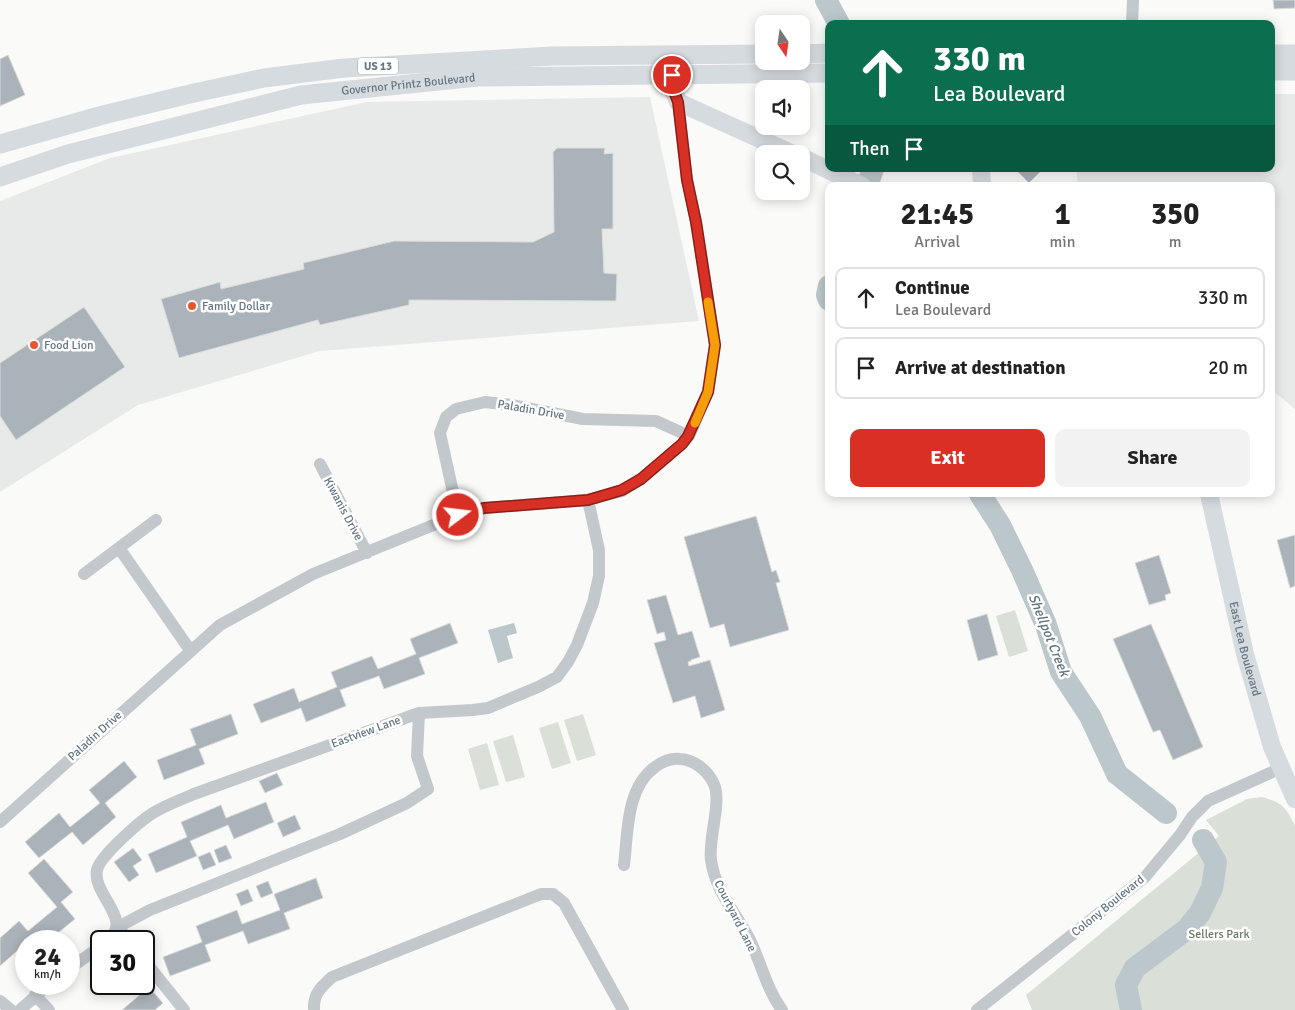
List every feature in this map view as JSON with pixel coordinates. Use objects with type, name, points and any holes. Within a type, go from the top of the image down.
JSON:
[{"type":"main road","name":"Governor Printz Boulevard","points":[[0,144],[103,115],[194,93],[264,78],[344,68],[552,56],[755,54]]},
{"type":"main road","points":[[810,54],[825,54]]},
{"type":"main road","points":[[1275,54],[1295,54]]},
{"type":"main road","points":[[361,89],[370,80],[433,72],[498,67],[507,59]]},
{"type":"main road","points":[[1275,71],[1295,71]]},
{"type":"main road","name":"Governor Printz Boulevard","points":[[0,177],[68,154],[301,96],[478,77],[825,73]]},
{"type":"street","points":[[1132,20],[1133,0]]},
{"type":"street","points":[[672,75],[672,86],[678,102],[773,145]]},
{"type":"street","name":"Paladin Drive","points":[[0,822],[220,624],[313,574],[458,515],[484,508],[588,500],[622,490],[641,479],[682,444],[688,436],[708,392],[715,345],[696,222],[687,180],[678,102]]},
{"type":"street","points":[[810,162],[825,168]]},
{"type":"street","points":[[834,172],[854,182]]},
{"type":"street","name":"Paladin Drive","points":[[458,515],[440,433],[446,417],[456,409],[485,402],[512,405],[583,420],[656,421],[688,436]]},
{"type":"street","name":"Kiwanis Drive","points":[[320,464],[367,553]]},
{"type":"street","name":"East Lea Boulevard","points":[[1210,497],[1245,654],[1272,746],[1295,799]]},
{"type":"street","name":"Eastview Lane","points":[[120,930],[113,910],[105,900],[99,884],[98,868],[101,860],[151,814],[194,794],[419,713],[488,708],[550,681],[563,670],[577,644],[593,603],[600,569],[600,550],[588,500]]},
{"type":"street","points":[[84,574],[156,520]]},
{"type":"street","points":[[119,548],[190,650]]},
{"type":"street","points":[[117,930],[118,927],[150,910],[340,834],[407,802],[428,789],[417,756],[419,713]]},
{"type":"street","name":"Courtyard Lane","points":[[624,865],[631,811],[640,782],[649,772],[669,760],[690,761],[700,766],[708,774],[716,789],[710,847],[719,890],[749,939],[768,987],[782,1010]]},
{"type":"street","name":"Colony Boulevard","points":[[977,1010],[1145,877],[1180,835],[1192,817],[1208,801],[1281,768]]},
{"type":"street","points":[[314,1010],[319,989],[332,978],[541,894],[553,894],[564,902],[618,1008]]},
{"type":"street","points":[[155,974],[184,1010]]},
{"type":"street","points":[[20,1010],[35,995],[49,1010]]},
{"type":"street","points":[[0,1001],[11,1010]]},
{"type":"shaded area","points":[[1275,94],[1295,94],[1295,409],[1275,392],[1275,182],[1077,182],[1077,172],[1275,172]]},
{"type":"shaded area","points":[[650,97],[699,321],[320,351],[138,405],[0,492],[0,201],[110,158],[367,102]]},
{"type":"shaded area","points":[[514,623],[517,633],[507,636],[513,658],[498,663],[488,630]]},
{"type":"green space","points":[[1015,610],[1028,651],[1009,657],[996,616]]},
{"type":"green space","points":[[583,714],[596,755],[577,761],[564,720]]},
{"type":"green space","points":[[558,722],[571,763],[552,769],[539,728]]},
{"type":"green space","points":[[513,735],[525,777],[506,782],[493,741]]},
{"type":"green space","points":[[487,743],[499,785],[480,790],[468,749]]},
{"type":"green space","name":"Sellers Park","points":[[1262,797],[1282,806],[1295,825],[1295,1010],[1032,1010],[1026,995],[1219,836],[1206,820],[1247,799]]},
{"type":"building","points":[[1273,0],[1295,0],[1295,8],[1274,9]]},
{"type":"building","points":[[8,55],[25,95],[0,106],[0,59]]},
{"type":"building","points":[[557,148],[605,148],[604,154],[613,153],[613,229],[602,229],[604,273],[617,274],[616,301],[409,300],[409,305],[320,325],[318,320],[179,358],[161,299],[220,282],[221,289],[304,269],[303,263],[394,241],[533,242],[554,232],[553,152]]},
{"type":"building","points":[[1018,172],[1040,172],[1030,182]]},
{"type":"building","points":[[84,307],[125,367],[16,440],[0,416],[0,363]]},
{"type":"building","points":[[756,516],[772,572],[776,570],[780,582],[776,583],[789,630],[730,647],[724,624],[710,628],[684,537]]},
{"type":"building","points":[[1295,535],[1295,586],[1290,588],[1277,540]]},
{"type":"building","points":[[1159,555],[1171,593],[1165,595],[1166,600],[1149,605],[1135,563]]},
{"type":"building","points":[[666,595],[678,635],[692,631],[700,657],[688,662],[689,666],[710,660],[725,710],[701,718],[695,696],[673,703],[654,643],[666,640],[664,632],[657,634],[647,600]]},
{"type":"building","points":[[987,614],[998,655],[978,661],[967,620]]},
{"type":"building","points":[[450,623],[458,643],[419,658],[425,674],[384,689],[379,676],[340,690],[346,706],[306,722],[301,708],[261,723],[253,704],[294,688],[299,702],[337,687],[331,672],[372,656],[378,669],[416,654],[410,639]]},
{"type":"building","points":[[1151,624],[1203,747],[1173,760],[1160,730],[1153,732],[1113,639]]},
{"type":"building","points":[[231,714],[238,734],[199,749],[205,764],[164,780],[157,760],[196,745],[190,729]]},
{"type":"building","points":[[124,761],[137,777],[105,803],[116,817],[83,845],[72,832],[39,858],[25,842],[59,813],[70,827],[100,803],[89,790]]},
{"type":"building","points":[[277,773],[283,785],[265,793],[259,781]]},
{"type":"building","points":[[266,802],[274,822],[234,839],[228,825],[190,841],[197,856],[156,873],[148,854],[187,837],[181,822],[221,805],[226,818]]},
{"type":"building","points":[[295,815],[301,829],[283,837],[277,823]]},
{"type":"building","points":[[226,845],[232,858],[219,863],[214,850]]},
{"type":"building","points":[[133,848],[142,860],[133,866],[139,875],[129,882],[114,862]]},
{"type":"building","points":[[210,852],[216,865],[203,870],[198,857]]},
{"type":"building","points":[[44,859],[73,892],[61,902],[75,919],[62,930],[29,930],[57,907],[28,873]]},
{"type":"building","points":[[316,878],[323,898],[284,913],[290,929],[248,944],[243,931],[205,945],[211,961],[170,976],[163,957],[202,942],[196,926],[237,910],[242,924],[280,910],[274,894]]},
{"type":"building","points":[[268,881],[273,893],[261,898],[256,886]]},
{"type":"building","points":[[248,889],[253,901],[241,906],[236,894]]},
{"type":"building","points":[[19,921],[27,930],[15,930],[15,953],[0,966],[0,938]]},
{"type":"building","points":[[155,994],[163,1003],[155,1010],[122,1010],[140,995]]},
{"type":"waterway","name":"Shellpot Creek","points":[[826,0],[837,20]]},
{"type":"waterway","name":"Shellpot Creek","points":[[868,182],[872,172]]},
{"type":"waterway","name":"Shellpot Creek","points":[[982,497],[1000,525],[1022,570],[1046,625],[1061,672],[1090,716],[1117,774],[1166,813]]},
{"type":"waterway","name":"Shellpot Creek","points":[[1131,1010],[1126,985],[1135,968],[1187,929],[1200,913],[1212,888],[1216,862],[1203,840]]},
{"type":"slow traffic","points":[[695,423],[708,392],[715,345],[708,302]]},
{"type":"place","name":"Family Dollar","points":[[192,306]]},
{"type":"place","name":"Food Lion","points":[[34,345]]},
{"type":"route","points":[[458,515],[484,508],[588,500],[622,490],[641,479],[682,444],[688,436],[708,392],[715,345],[696,222],[687,180],[678,102],[672,86],[672,75]]}]
